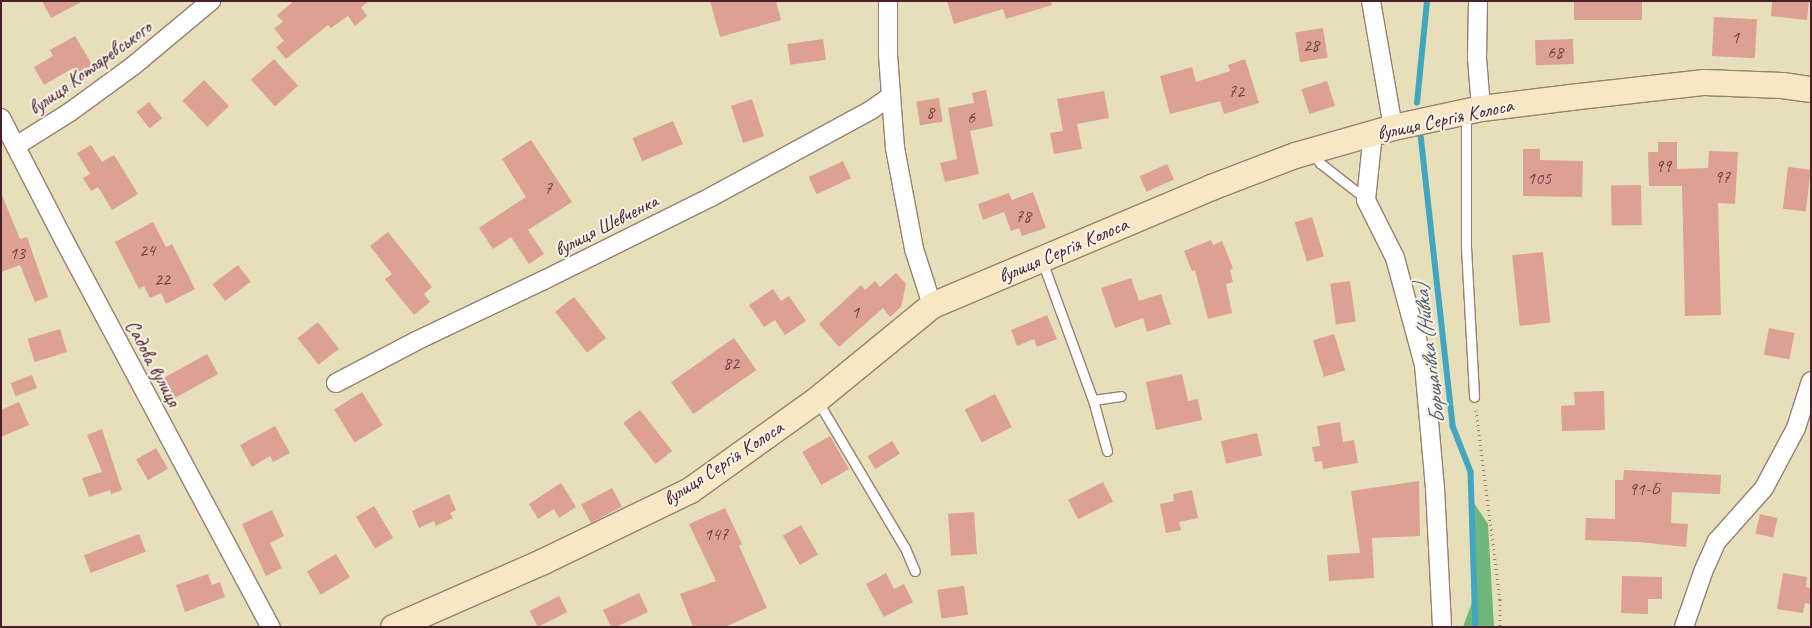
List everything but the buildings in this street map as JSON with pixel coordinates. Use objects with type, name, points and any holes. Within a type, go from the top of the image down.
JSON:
[{"type":"street","name":"вулиця Котляревського","points":[[16,146],[86,100],[133,66],[211,1]]},
{"type":"street","points":[[888,1],[891,96],[895,148],[914,249],[932,305]]},
{"type":"street","points":[[1371,1],[1383,130],[1366,200],[1395,258],[1424,366],[1435,488],[1442,627]]},
{"type":"street","points":[[1474,110],[1478,1]]},
{"type":"street","name":"вулиця Сергія Колоса","points":[[393,627],[541,562],[690,490],[817,400],[932,305],[1042,261],[1211,187],[1311,151],[1383,130],[1474,110],[1704,82],[1782,85],[1811,89]]},
{"type":"street","name":"вулиця Шевченка","points":[[336,383],[416,340],[544,280],[711,197],[871,110],[891,96]]},
{"type":"street","name":"Садова вулиця","points":[[1,118],[69,251],[271,627]]},
{"type":"street","points":[[1684,627],[1703,572],[1717,541],[1764,488],[1796,428],[1811,381]]},
{"type":"lane","points":[[1474,110],[1466,247],[1474,397]]},
{"type":"lane","points":[[1311,151],[1320,163],[1366,200]]},
{"type":"lane","points":[[1042,261],[1093,400],[1107,451]]},
{"type":"lane","points":[[1093,400],[1121,396]]},
{"type":"lane","points":[[817,400],[905,548],[915,571]]},
{"type":"path","points":[[1474,397],[1500,599],[1500,627]]},
{"type":"green space","points":[[1472,500],[1488,524],[1494,627],[1463,627],[1475,594]]},
{"type":"waterway","name":"Борщагівка (Нивка)","points":[[1417,103],[1427,1]]},
{"type":"waterway","name":"Борщагівка (Нивка)","points":[[1421,135],[1453,426],[1471,472],[1476,627]]}]
